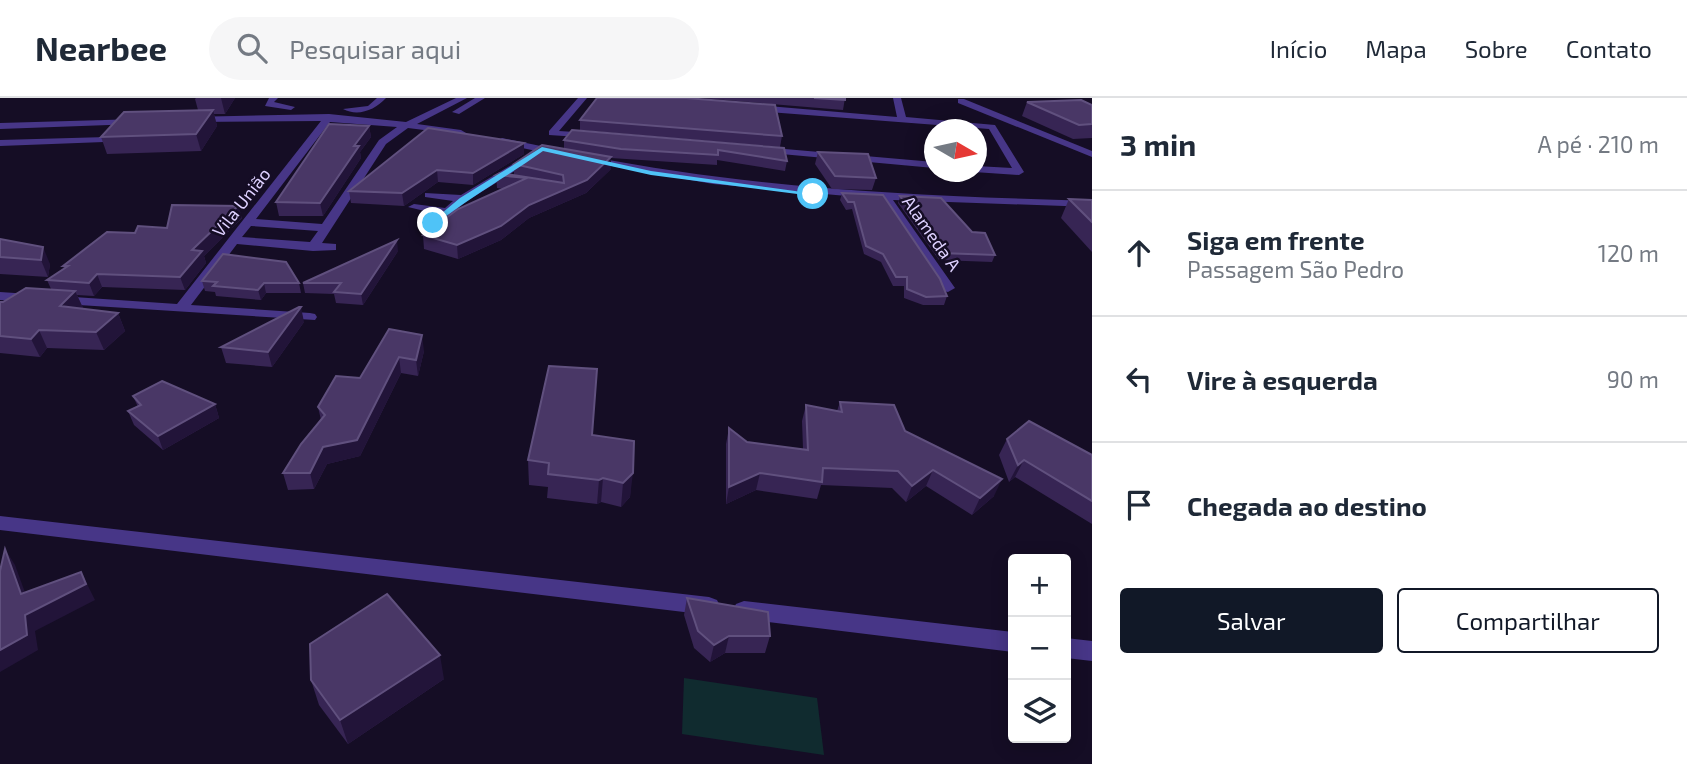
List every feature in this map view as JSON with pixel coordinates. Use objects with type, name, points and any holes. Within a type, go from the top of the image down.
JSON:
[{"type":"street","points":[[274,98],[268,104],[304,107]]},
{"type":"street","points":[[318,108],[365,109],[382,98]]},
{"type":"street","points":[[313,247],[391,134],[463,98]]},
{"type":"street","points":[[380,148],[481,98]]},
{"type":"street","points":[[583,98],[552,133],[607,137]]},
{"type":"street","points":[[897,98],[902,120]]},
{"type":"street","points":[[961,101],[1092,154]]},
{"type":"street","points":[[195,105],[184,116],[410,124],[476,136]]},
{"type":"street","points":[[447,107],[460,110]]},
{"type":"street","points":[[750,107],[924,122]]},
{"type":"street","points":[[0,126],[145,121]]},
{"type":"street","points":[[325,122],[391,134]]},
{"type":"street","name":"Vila União","points":[[180,309],[325,122]]},
{"type":"street","points":[[987,127],[992,127],[1019,172],[987,170]]},
{"type":"street","points":[[0,142],[104,139]]},
{"type":"street","points":[[489,139],[566,154]]},
{"type":"street","points":[[433,223],[463,199],[505,180],[542,149]]},
{"type":"street","points":[[757,150],[924,164]]},
{"type":"street","points":[[578,157],[651,173],[813,194],[989,204],[1092,204]]},
{"type":"street","points":[[429,195],[463,199]]},
{"type":"street","name":"Alameda A","points":[[886,198],[948,288]]},
{"type":"street","points":[[414,207],[449,212]]},
{"type":"street","points":[[248,222],[326,228]]},
{"type":"street","points":[[233,240],[332,247]]},
{"type":"street","points":[[0,296],[310,317]]},
{"type":"street","points":[[0,523],[1008,641]]},
{"type":"street","points":[[1071,649],[1092,651]]},
{"type":"green space","points":[[684,678],[817,698],[824,755],[682,734]]},
{"type":"building","points":[[597,98],[686,98],[775,105],[782,136],[580,120]]},
{"type":"building","points":[[814,98],[845,98],[845,100]]},
{"type":"building","points":[[1081,100],[1092,105],[1092,124],[1079,125],[1027,102]]},
{"type":"building","points":[[213,110],[196,134],[101,137],[124,112]]},
{"type":"building","points":[[329,124],[369,126],[354,146],[359,146],[320,203],[276,202]]},
{"type":"building","points":[[428,128],[524,143],[473,173],[437,170],[402,193],[349,191]]},
{"type":"building","points":[[572,130],[784,148],[787,161],[718,150],[718,155],[621,149],[564,140]]},
{"type":"building","points":[[542,145],[611,157],[587,180],[529,205],[501,226],[457,245],[423,235],[458,209],[527,178],[496,175],[500,173],[564,183],[563,175],[514,164]]},
{"type":"building","points":[[818,152],[868,154],[876,178],[835,176]]},
{"type":"building","points":[[842,193],[883,195],[940,279],[947,296],[926,297],[907,289],[907,277],[896,277],[883,254],[866,246],[854,202],[848,202]]},
{"type":"building","points":[[900,196],[941,198],[972,232],[985,233],[995,255],[941,253]]},
{"type":"building","points":[[1069,199],[1092,200],[1092,222]]},
{"type":"building","points":[[172,205],[238,206],[192,250],[202,251],[180,277],[97,274],[89,283],[47,280],[68,266],[63,266],[107,232],[135,233],[138,226],[167,228]]},
{"type":"building","points":[[0,239],[43,247],[41,260],[0,257]]},
{"type":"building","points":[[397,240],[361,294],[334,292],[341,283],[303,283]]},
{"type":"building","points":[[223,254],[286,262],[299,283],[264,283],[258,290],[213,286],[217,282],[202,281]]},
{"type":"building","points":[[26,288],[75,291],[60,306],[118,313],[96,332],[39,330],[31,339],[0,336],[0,302]]},
{"type":"building","points":[[299,307],[268,352],[221,347]]},
{"type":"building","points":[[389,329],[422,335],[416,360],[399,357],[357,440],[323,447],[310,473],[283,473],[301,444],[325,415],[318,407],[336,376],[360,378]]},
{"type":"building","points":[[549,366],[597,369],[592,435],[634,441],[633,473],[623,483],[603,478],[599,480],[548,474],[549,463],[528,460]]},
{"type":"building","points":[[162,381],[215,404],[158,436],[128,411],[141,405],[133,396]]},
{"type":"building","points":[[840,402],[894,405],[905,431],[1002,479],[980,498],[933,470],[912,486],[898,471],[823,468],[822,482],[760,473],[729,487],[729,428],[747,442],[808,450],[806,405],[842,412]]},
{"type":"building","points":[[1029,421],[1092,455],[1092,501],[1024,460],[1018,465],[1007,439]]},
{"type":"building","points":[[5,549],[21,594],[81,572],[86,584],[25,615],[27,635],[0,650],[0,571]]},
{"type":"building","points":[[387,594],[440,655],[340,720],[311,680],[310,644]]},
{"type":"building","points":[[687,598],[768,612],[770,636],[729,636],[714,645],[698,631]]},
{"type":"route","points":[[433,223],[463,199],[499,179],[542,149],[651,173],[813,194]]}]
